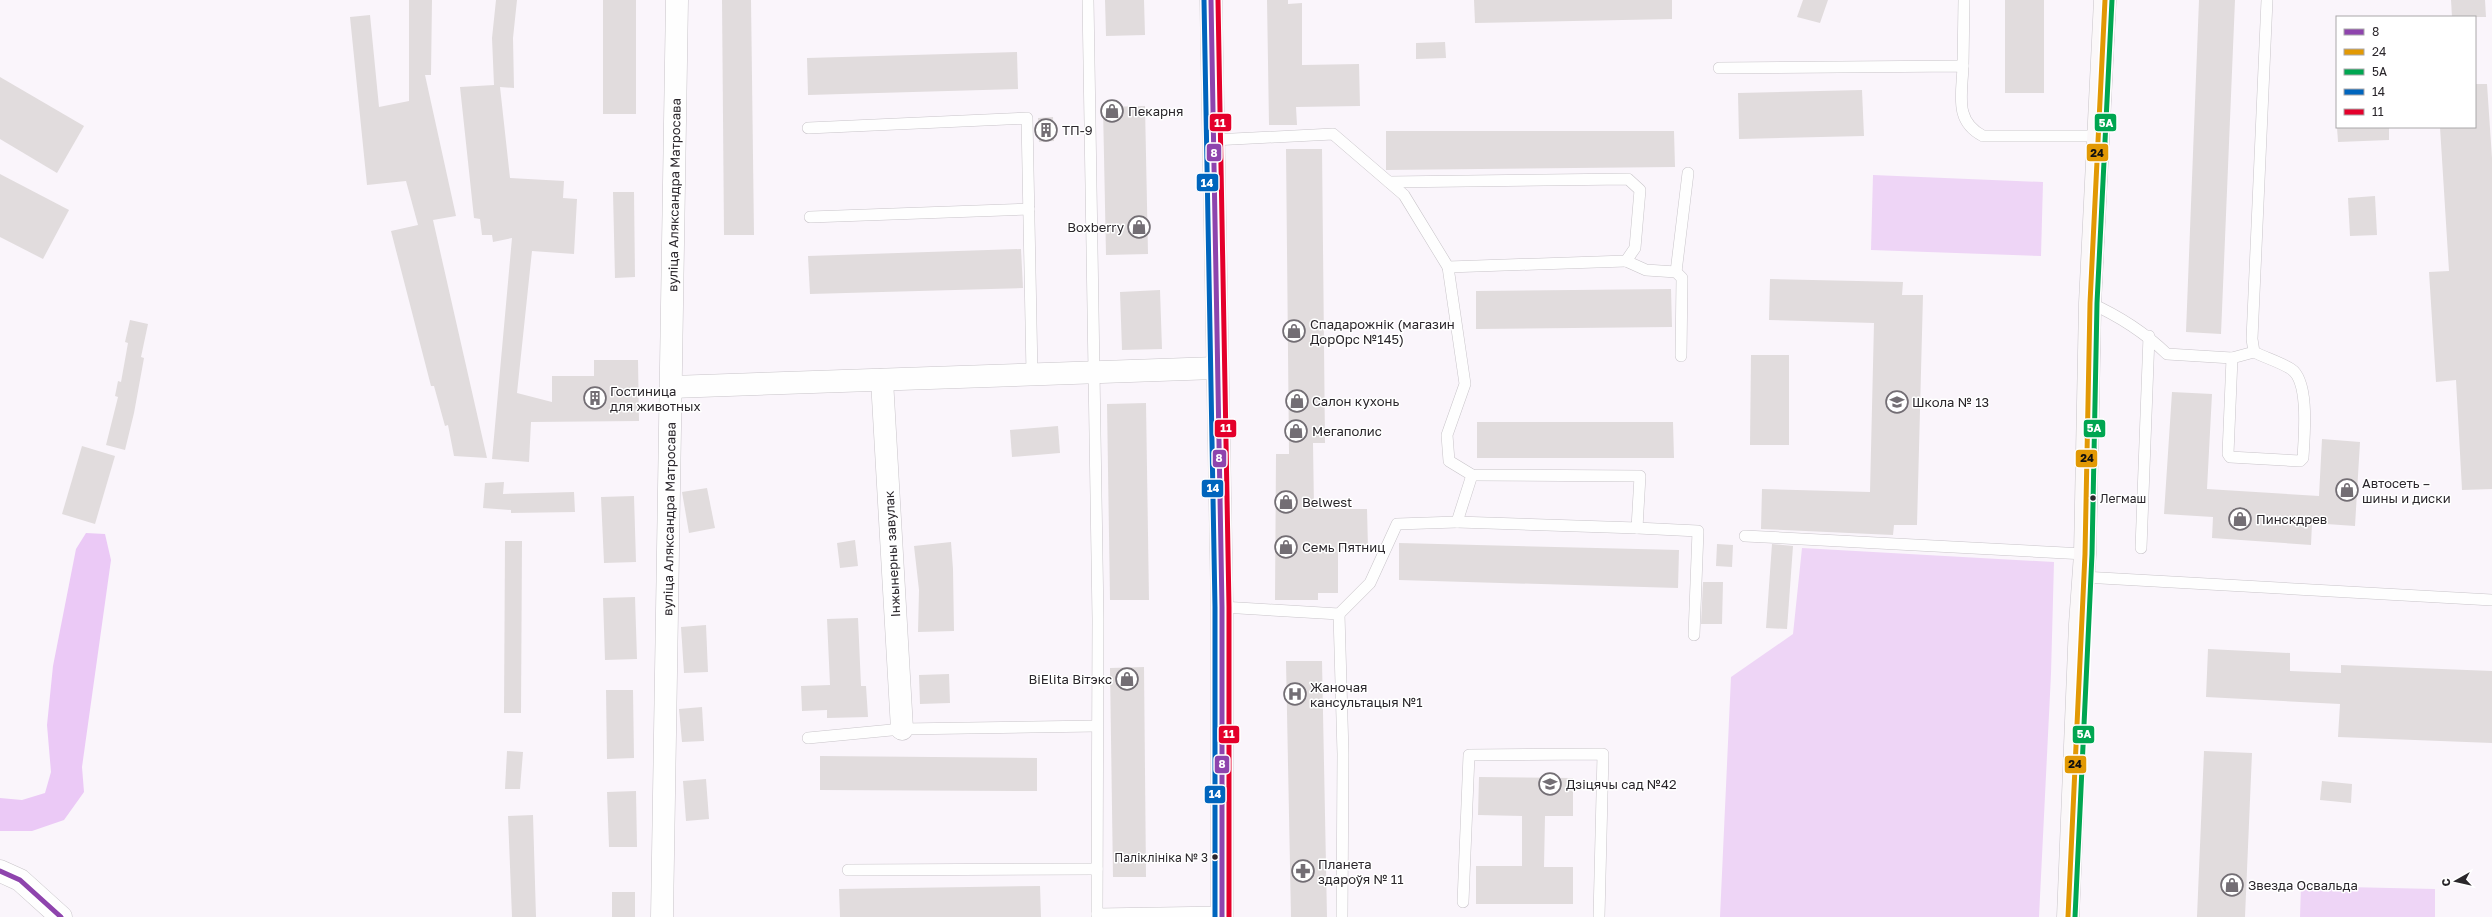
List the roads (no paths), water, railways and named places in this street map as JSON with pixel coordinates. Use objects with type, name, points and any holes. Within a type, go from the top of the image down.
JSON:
[{"type":"main road","points":[[1211,0],[1216,368],[1222,607],[1222,914]]},
{"type":"street","name":"вуліца Аляксандра Матросава","points":[[662,917],[672,387],[677,0]]},
{"type":"street","points":[[2068,917],[2083,577],[2086,554],[2090,303],[2100,136],[2105,0]]},
{"type":"street","points":[[672,387],[1216,368]]},
{"type":"street","name":"Інжынерны завулак","points":[[882,380],[902,729]]},
{"type":"street","points":[[0,871],[20,880],[61,917]]},
{"type":"lane","points":[[1088,0],[1095,372],[1097,915],[1222,914]]},
{"type":"lane","points":[[1964,0],[1962,114],[1970,129],[1983,136],[2100,136]]},
{"type":"lane","points":[[2254,352],[2252,339],[2267,0]]},
{"type":"lane","points":[[1719,68],[1962,66]]},
{"type":"lane","points":[[808,128],[1027,118],[1032,374]]},
{"type":"lane","points":[[1213,140],[1333,134],[1404,195],[1448,268],[1465,384],[1447,435],[1449,461],[1472,475],[1640,476],[1637,528]]},
{"type":"lane","points":[[1676,272],[1688,173]]},
{"type":"lane","points":[[1389,182],[1628,179],[1640,190],[1634,248],[1626,261]]},
{"type":"lane","points":[[810,217],[1029,209]]},
{"type":"lane","points":[[1448,268],[1626,261],[1646,270],[1676,272],[1682,278],[1681,356]]},
{"type":"lane","points":[[2090,303],[2123,318],[2149,336],[2166,354],[2232,358],[2254,352],[2292,369],[2298,377],[2302,390],[2305,424],[2303,458],[2300,461],[2230,457],[2228,454],[2232,358]]},
{"type":"lane","points":[[2141,548],[2149,336]]},
{"type":"lane","points":[[1457,522],[1472,475]]},
{"type":"lane","points":[[1342,917],[1343,754],[1339,614],[1370,583],[1396,524],[1457,522],[1698,531],[1694,635]]},
{"type":"lane","points":[[1745,536],[2086,554]]},
{"type":"lane","points":[[2083,577],[2492,600]]},
{"type":"lane","points":[[1222,607],[1339,614]]},
{"type":"lane","points":[[808,738],[902,729],[1097,726]]},
{"type":"lane","points":[[1463,902],[1469,755],[1603,754],[1599,917]]},
{"type":"lane","points":[[848,870],[1097,869]]},
{"type":"place","name":"Пекарня","points":[[1112,111]]},
{"type":"place","name":"ТП-9","points":[[1046,130]]},
{"type":"place","name":"Boxberry","points":[[1139,227]]},
{"type":"place","name":"Спадарожнік (магазин ДорОрс №145)","points":[[1294,331]]},
{"type":"place","name":"Гостиница для животных","points":[[595,398]]},
{"type":"place","name":"Салон кухонь","points":[[1297,401]]},
{"type":"place","name":"Школа № 13","points":[[1897,402]]},
{"type":"place","name":"Мегаполис","points":[[1296,431]]},
{"type":"place","name":"Автосеть – шины и диски","points":[[2347,490]]},
{"type":"place","name":"Легмаш","points":[[2093,498]]},
{"type":"place","name":"Belwest","points":[[1286,502]]},
{"type":"place","name":"Пинскдрев","points":[[2240,519]]},
{"type":"place","name":"Семь Пятниц","points":[[1286,547]]},
{"type":"place","name":"ВiElita Вітэкс","points":[[1127,679]]},
{"type":"place","name":"Жаночая кансультацыя №1","points":[[1295,694]]},
{"type":"place","name":"Дзіцячы сад №42","points":[[1550,784]]},
{"type":"place","name":"Паліклініка № 3","points":[[1215,857]]},
{"type":"place","name":"Планета здароўя № 11","points":[[1303,871]]},
{"type":"place","name":"Звезда Освальда","points":[[2232,885]]}]
